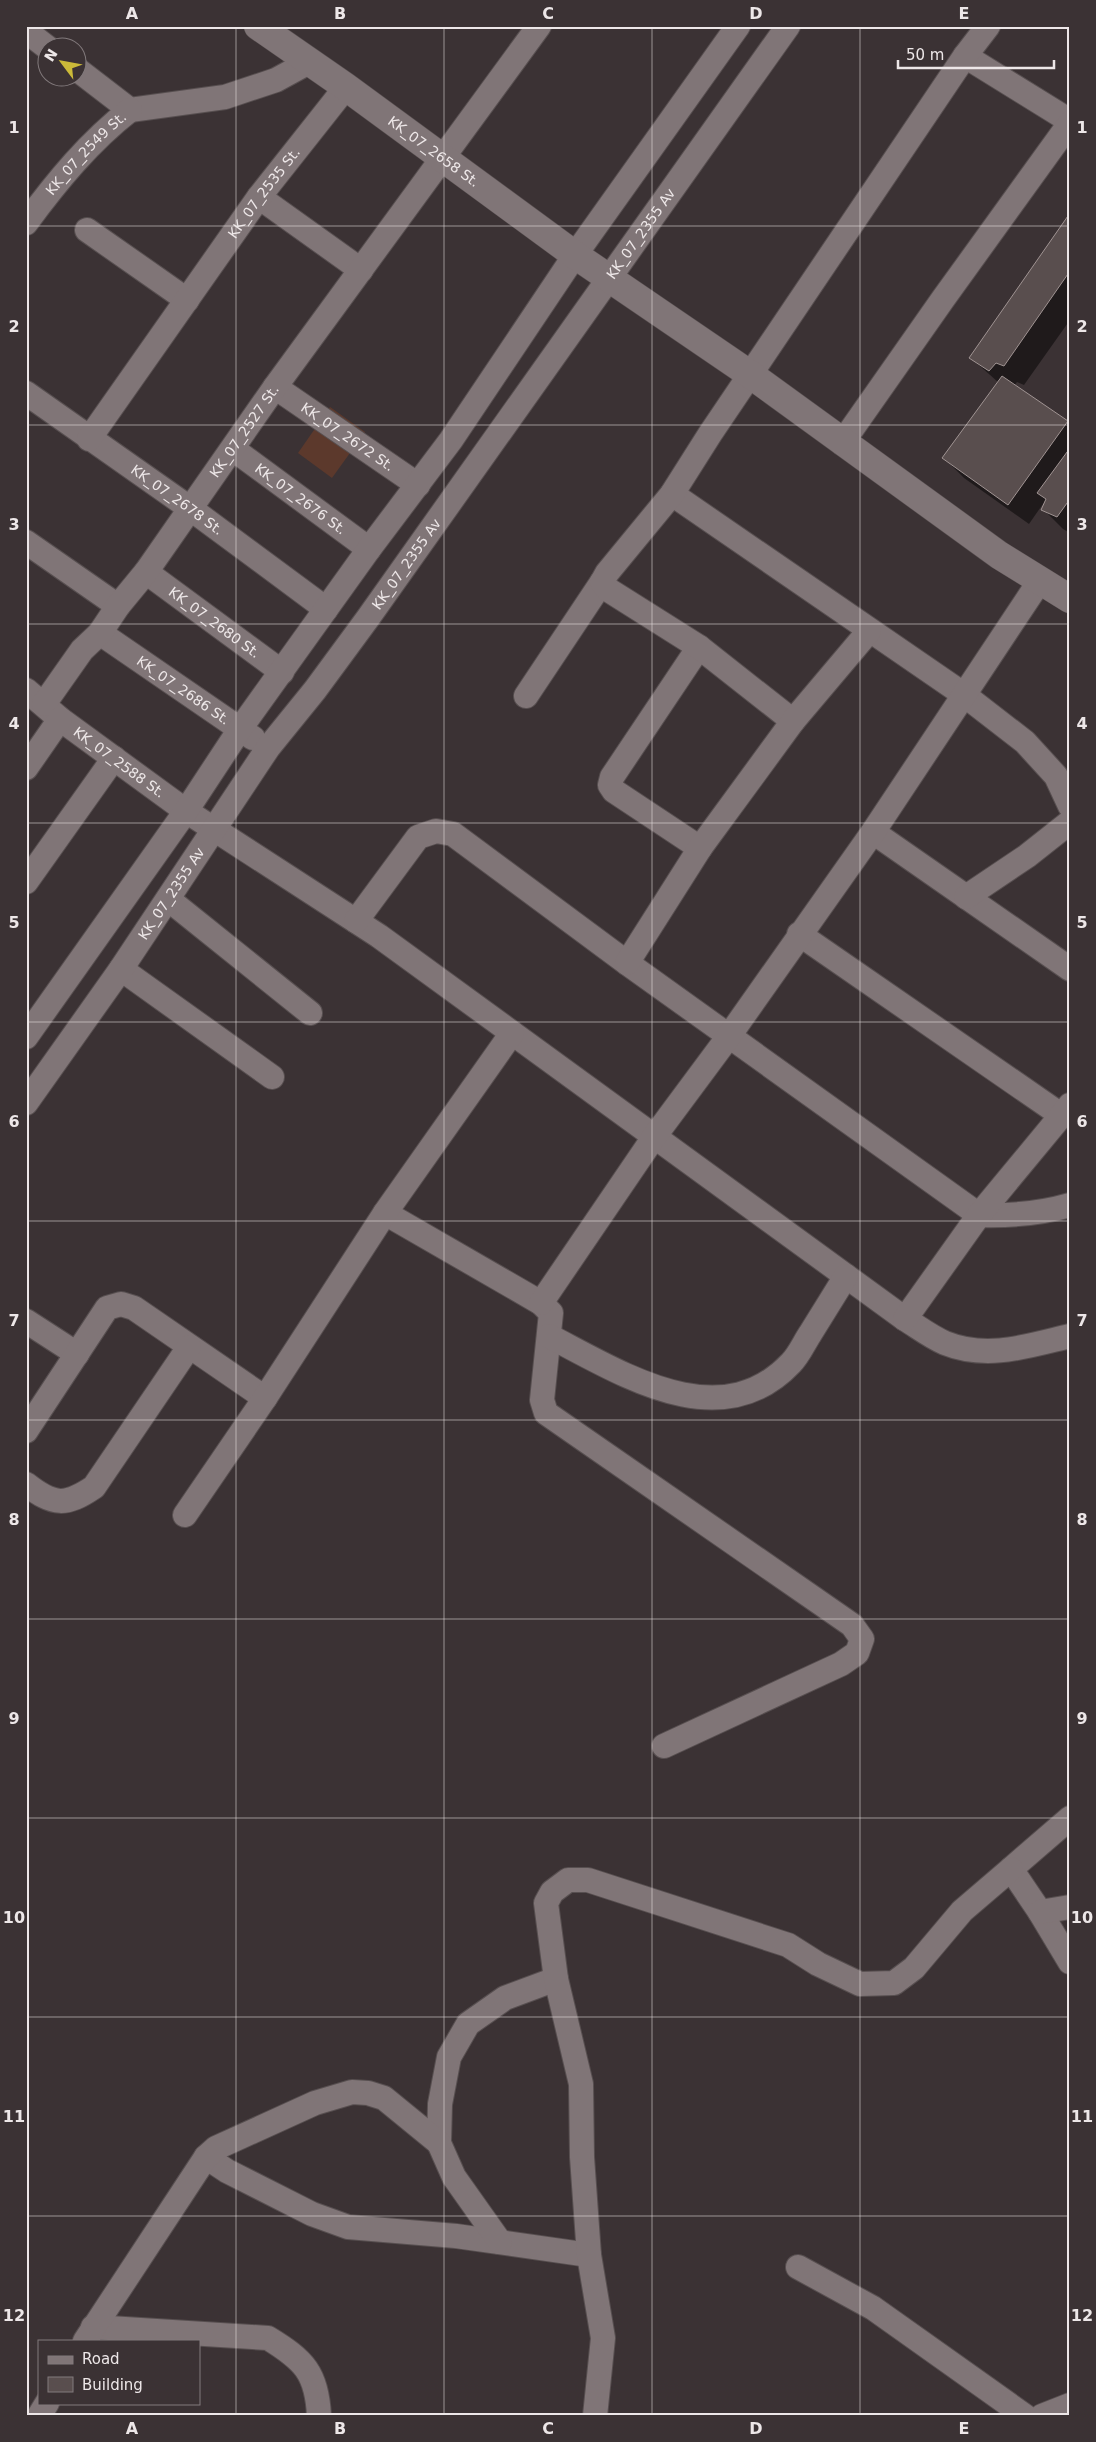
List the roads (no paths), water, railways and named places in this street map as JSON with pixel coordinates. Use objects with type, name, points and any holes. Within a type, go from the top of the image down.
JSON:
[{"type":"street","name":"KK_07_2658 St.","points":[[258,26],[346,87],[575,255],[750,375],[842,444],[1039,582],[1070,599]]},
{"type":"street","name":"KK_07_2527 St.","points":[[26,768],[44,704],[82,650],[100,633],[118,606],[146,572],[275,387],[539,26]]},
{"type":"street","points":[[26,1037],[186,811],[240,729],[369,549],[418,486],[575,255],[738,26]]},
{"type":"street","name":"KK_07_2355 Av","points":[[26,1103],[121,969],[215,831],[268,748],[315,690],[368,618],[788,26]]},
{"type":"street","points":[[526,696],[607,573],[672,494],[965,56],[988,26]]},
{"type":"street","points":[[26,30],[38,40]]},
{"type":"street","points":[[842,444],[1070,122],[965,56]]},
{"type":"street","points":[[88,78],[130,110],[224,97],[276,80],[309,62]]},
{"type":"street","name":"KK_07_2535 St.","points":[[89,439],[260,198],[346,87]]},
{"type":"street","name":"KK_07_2549 St.","points":[[26,222],[61,176],[110,126],[130,110]]},
{"type":"street","points":[[260,198],[361,270]]},
{"type":"street","points":[[87,230],[187,300]]},
{"type":"street","name":"KK_07_2672 St.","points":[[275,387],[418,486]]},
{"type":"street","name":"KK_07_2678 St.","points":[[26,393],[191,509],[326,609]]},
{"type":"street","name":"KK_07_2676 St.","points":[[232,449],[369,549]]},
{"type":"street","points":[[672,494],[963,694],[1025,742],[1056,776],[1070,806]]},
{"type":"street","points":[[26,542],[118,606]]},
{"type":"street","name":"KK_07_2680 St.","points":[[146,572],[282,672]]},
{"type":"street","points":[[602,582],[607,589],[699,647],[793,721]]},
{"type":"street","points":[[541,1303],[654,1137],[729,1036],[873,832],[1039,582]]},
{"type":"street","points":[[627,963],[700,848],[793,721],[869,631]]},
{"type":"street","name":"KK_07_2686 St.","points":[[100,633],[268,748]]},
{"type":"street","points":[[699,647],[612,776],[610,785],[614,791],[700,848]]},
{"type":"street","name":"KK_07_2588 St.","points":[[44,704],[186,811],[356,921],[905,1319],[945,1342],[975,1352],[1013,1350],[1070,1336]]},
{"type":"street","points":[[26,882],[114,758]]},
{"type":"street","points":[[966,897],[1027,856],[1070,822]]},
{"type":"street","points":[[356,921],[418,837],[436,831],[452,834],[627,963],[978,1215],[1011,1216],[1049,1211],[1070,1205]]},
{"type":"street","points":[[873,832],[1070,969]]},
{"type":"street","points":[[168,899],[310,1013]]},
{"type":"street","points":[[800,934],[1066,1110],[978,1215],[905,1319]]},
{"type":"street","points":[[121,969],[272,1077]]},
{"type":"street","points":[[185,1515],[265,1398],[385,1213],[512,1033]]},
{"type":"street","points":[[385,1213],[541,1303],[551,1314],[542,1400],[546,1413],[852,1625],[862,1639],[857,1653],[841,1664],[664,1746]]},
{"type":"street","points":[[549,1336],[644,1384],[698,1398],[752,1392],[774,1379],[793,1361],[846,1276]]},
{"type":"street","points":[[26,1430],[107,1308],[121,1304],[134,1308],[188,1347],[265,1398]]},
{"type":"street","points":[[26,1321],[76,1354]]},
{"type":"street","points":[[26,1484],[40,1495],[55,1501],[76,1500],[94,1487],[188,1347]]},
{"type":"street","points":[[595,2416],[603,2338],[589,2255],[582,2156],[581,2084],[556,1979],[546,1903],[552,1892],[568,1880],[588,1880],[788,1945],[818,1964],[860,1984],[894,1983],[914,1968],[962,1911],[1070,1818]]},
{"type":"street","points":[[1011,1869],[1070,1962]]},
{"type":"street","points":[[1040,1912],[1070,1907]]},
{"type":"street","points":[[500,2242],[454,2176],[439,2143],[440,2104],[448,2057],[468,2024],[505,1998],[556,1979]]},
{"type":"street","points":[[89,2334],[206,2157],[216,2148],[315,2104],[352,2092],[368,2093],[384,2098],[439,2143]]},
{"type":"street","points":[[206,2157],[227,2171],[312,2214],[348,2227],[456,2236],[589,2255]]},
{"type":"street","points":[[798,2267],[873,2308],[1025,2416]]},
{"type":"street","points":[[89,2334],[268,2338],[291,2352],[311,2374],[318,2393],[319,2416]]},
{"type":"street","points":[[39,2416],[46,2404]]},
{"type":"street","points":[[1042,2416],[1070,2405]]}]
